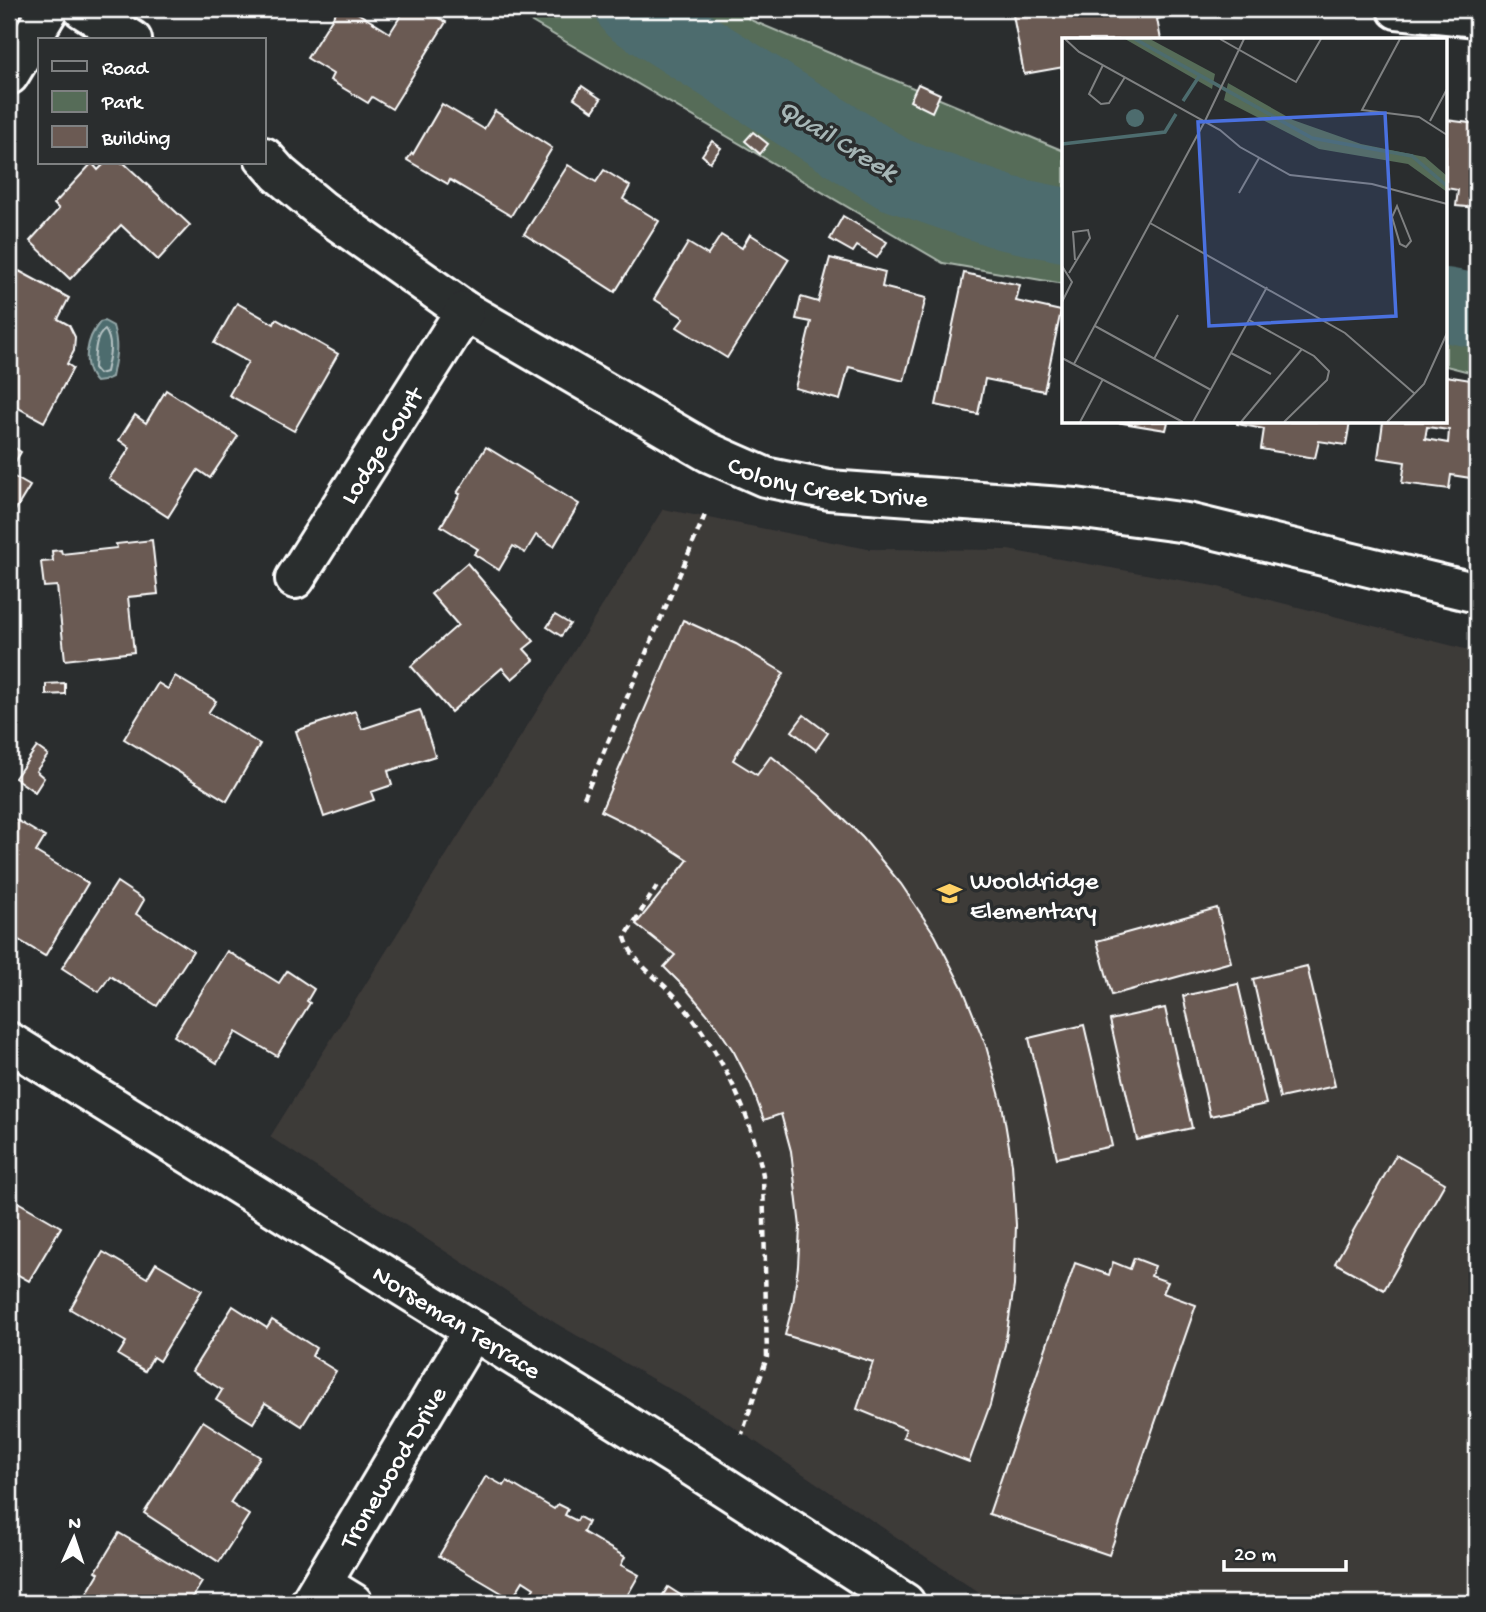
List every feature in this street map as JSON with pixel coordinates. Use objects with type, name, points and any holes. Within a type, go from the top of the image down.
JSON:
[{"type":"street","points":[[9,75],[49,9]]},
{"type":"street","points":[[83,9],[129,38]]},
{"type":"street","points":[[1397,9],[1477,17]]},
{"type":"street","name":"Colony Creek Drive","points":[[266,160],[322,210],[465,311],[708,452],[765,477],[829,490],[1076,508],[1187,523],[1477,593]]},
{"type":"street","name":"Lodge Court","points":[[295,579],[465,311]]},
{"type":"street","name":"Norseman Terrace","points":[[9,1042],[687,1463],[905,1603]]},
{"type":"street","name":"Tronewood Drive","points":[[328,1597],[473,1331]]},
{"type":"path","points":[[584,798],[705,515]]},
{"type":"path","points":[[657,886],[625,937],[628,949],[643,967],[677,998],[707,1035],[731,1080],[759,1154],[763,1175],[767,1357],[742,1434]]},
{"type":"shaded area","name":"Wooldridge Elementary","points":[[663,509],[868,549],[1008,550],[1214,586],[1477,652],[1477,1603],[994,1603],[722,1419],[557,1324],[270,1137]]},
{"type":"green space","points":[[510,9],[735,9],[753,21],[1062,150],[1062,284],[943,263]]},
{"type":"green space","points":[[1448,276],[1477,283],[1477,374],[1448,367]]},
{"type":"water","points":[[104,321],[113,326],[116,357],[112,377],[96,382],[88,368],[87,352],[95,328]]},
{"type":"building","points":[[338,9],[351,9],[390,33],[405,9],[423,9],[446,22],[392,109],[372,97],[368,103],[330,80],[333,74],[307,58]]},
{"type":"building","points":[[1047,9],[1171,9],[1172,16],[1157,19],[1161,38],[1062,38],[1062,67],[1024,74],[1013,15]]},
{"type":"building","points":[[918,84],[940,94],[932,112],[910,101]]},
{"type":"building","points":[[582,86],[601,99],[593,111],[574,98]]},
{"type":"building","points":[[442,104],[484,129],[495,111],[552,148],[511,216],[450,180],[448,184],[407,160]]},
{"type":"building","points":[[1448,120],[1477,124],[1477,208],[1456,206],[1458,190],[1448,188]]},
{"type":"building","points":[[753,132],[768,144],[760,154],[745,141]]},
{"type":"building","points":[[712,141],[721,148],[710,162],[702,155]]},
{"type":"building","points":[[91,164],[98,170],[104,164],[125,164],[190,225],[158,260],[121,225],[70,279],[30,241],[59,209],[54,204]]},
{"type":"building","points":[[568,165],[596,182],[604,170],[630,186],[623,199],[659,221],[615,292],[524,234]]},
{"type":"building","points":[[843,216],[887,242],[877,258],[857,246],[853,252],[830,239]]},
{"type":"building","points":[[750,234],[789,259],[727,358],[677,327],[684,318],[654,299],[688,243],[708,255],[721,235],[742,248]]},
{"type":"building","points":[[830,258],[885,272],[882,287],[926,298],[904,381],[849,367],[840,400],[795,388],[811,322],[796,319],[801,297],[818,302]]},
{"type":"building","points":[[19,271],[69,298],[58,319],[69,325],[75,337],[74,351],[67,364],[73,368],[44,422],[9,403],[9,290]]},
{"type":"building","points":[[964,273],[1020,285],[1016,301],[1061,311],[1044,391],[985,379],[978,414],[936,405]]},
{"type":"building","points":[[237,303],[274,324],[276,319],[338,354],[294,431],[229,395],[248,362],[214,343]]},
{"type":"building","points":[[1448,376],[1477,381],[1477,479],[1451,475],[1449,489],[1402,483],[1405,462],[1378,458],[1383,424],[1448,424]],"holes":[[[1427,427],[1449,430],[1448,443],[1425,439]]]},
{"type":"building","points":[[166,390],[238,436],[210,478],[198,470],[168,517],[109,479],[130,448],[119,440],[135,415],[146,423]]},
{"type":"building","points":[[1128,424],[1168,424],[1166,430]]},
{"type":"building","points":[[1237,424],[1350,424],[1346,445],[1319,441],[1315,458],[1261,449],[1264,429]]},
{"type":"building","points":[[9,444],[21,452],[9,472]]},
{"type":"building","points":[[486,447],[579,504],[554,546],[536,535],[525,553],[513,546],[499,570],[474,554],[478,549],[441,526],[460,494],[457,493]]},
{"type":"building","points":[[9,474],[30,486],[10,519],[9,519]]},
{"type":"building","points":[[152,540],[158,594],[128,597],[134,652],[65,660],[57,586],[44,587],[41,562],[53,561],[52,551],[61,550],[62,554],[117,548],[116,544]]},
{"type":"building","points":[[467,563],[534,641],[524,649],[534,660],[512,679],[502,668],[451,712],[411,666],[458,625],[431,594]]},
{"type":"building","points":[[555,615],[570,624],[561,636],[547,627]]},
{"type":"building","points":[[683,620],[736,644],[784,673],[733,760],[757,775],[771,756],[819,795],[863,838],[901,884],[935,935],[963,989],[986,1046],[1002,1104],[1012,1164],[1016,1225],[1014,1286],[1005,1345],[990,1405],[969,1462],[903,1437],[906,1429],[857,1409],[873,1362],[785,1335],[793,1304],[800,1227],[791,1151],[781,1114],[764,1120],[751,1085],[734,1052],[714,1022],[664,967],[675,955],[636,924],[688,860],[648,834],[601,811]]},
{"type":"building","points":[[175,676],[216,701],[208,713],[260,744],[227,801],[124,739],[158,683],[168,689]]},
{"type":"building","points":[[65,683],[65,694],[46,695],[46,684]]},
{"type":"building","points":[[420,710],[435,756],[388,771],[392,785],[371,792],[374,800],[324,817],[296,731],[355,711],[362,729]]},
{"type":"building","points":[[804,715],[828,733],[816,750],[792,731]]},
{"type":"building","points":[[37,747],[48,755],[36,771],[44,778],[35,792],[15,778]]},
{"type":"building","points":[[13,818],[45,837],[36,852],[88,883],[45,956],[9,934],[9,825]]},
{"type":"building","points":[[117,882],[144,900],[136,914],[193,951],[157,1006],[110,976],[99,992],[62,968]]},
{"type":"building","points":[[1217,908],[1231,962],[1112,995],[1097,941]]},
{"type":"building","points":[[227,951],[279,983],[287,971],[314,989],[307,1001],[310,1003],[277,1056],[236,1032],[217,1063],[174,1036]]},
{"type":"building","points":[[1307,966],[1335,1086],[1280,1098],[1253,979]]},
{"type":"building","points":[[1238,984],[1266,1104],[1210,1116],[1183,996]]},
{"type":"building","points":[[1165,1008],[1192,1128],[1137,1140],[1110,1020]]},
{"type":"building","points":[[1084,1025],[1112,1146],[1057,1158],[1029,1038]]},
{"type":"building","points":[[1396,1155],[1445,1183],[1384,1290],[1335,1263]]},
{"type":"building","points":[[9,1197],[61,1227],[29,1281],[9,1270]]},
{"type":"building","points":[[103,1252],[147,1278],[156,1263],[202,1290],[159,1361],[153,1357],[145,1371],[118,1355],[126,1342],[70,1309]]},
{"type":"building","points":[[1134,1258],[1155,1266],[1151,1276],[1168,1282],[1163,1293],[1196,1305],[1109,1555],[989,1514],[1075,1263],[1109,1275],[1113,1262],[1130,1269]]},
{"type":"building","points":[[233,1306],[267,1328],[272,1320],[316,1348],[312,1356],[336,1371],[302,1426],[265,1403],[253,1423],[216,1400],[222,1390],[192,1371]]},
{"type":"building","points":[[203,1421],[260,1457],[230,1503],[249,1515],[219,1562],[144,1513]]},
{"type":"building","points":[[486,1476],[504,1486],[507,1481],[554,1509],[558,1504],[568,1509],[565,1515],[577,1521],[579,1517],[588,1522],[583,1532],[625,1557],[621,1565],[639,1575],[623,1603],[525,1603],[534,1588],[523,1581],[512,1599],[439,1556]]},
{"type":"building","points":[[119,1533],[202,1582],[189,1603],[101,1603],[102,1601],[87,1593],[99,1573],[96,1571]]},
{"type":"building","points":[[668,1587],[693,1603],[658,1603]]},
{"type":"waterway","name":"Quail Creek","points":[[633,9],[894,174],[1006,213],[1062,225]]},
{"type":"waterway","name":"Quail Creek","points":[[1448,305],[1477,311]]},
{"type":"place","name":"Wooldridge Elementary","points":[[950,894]]}]
